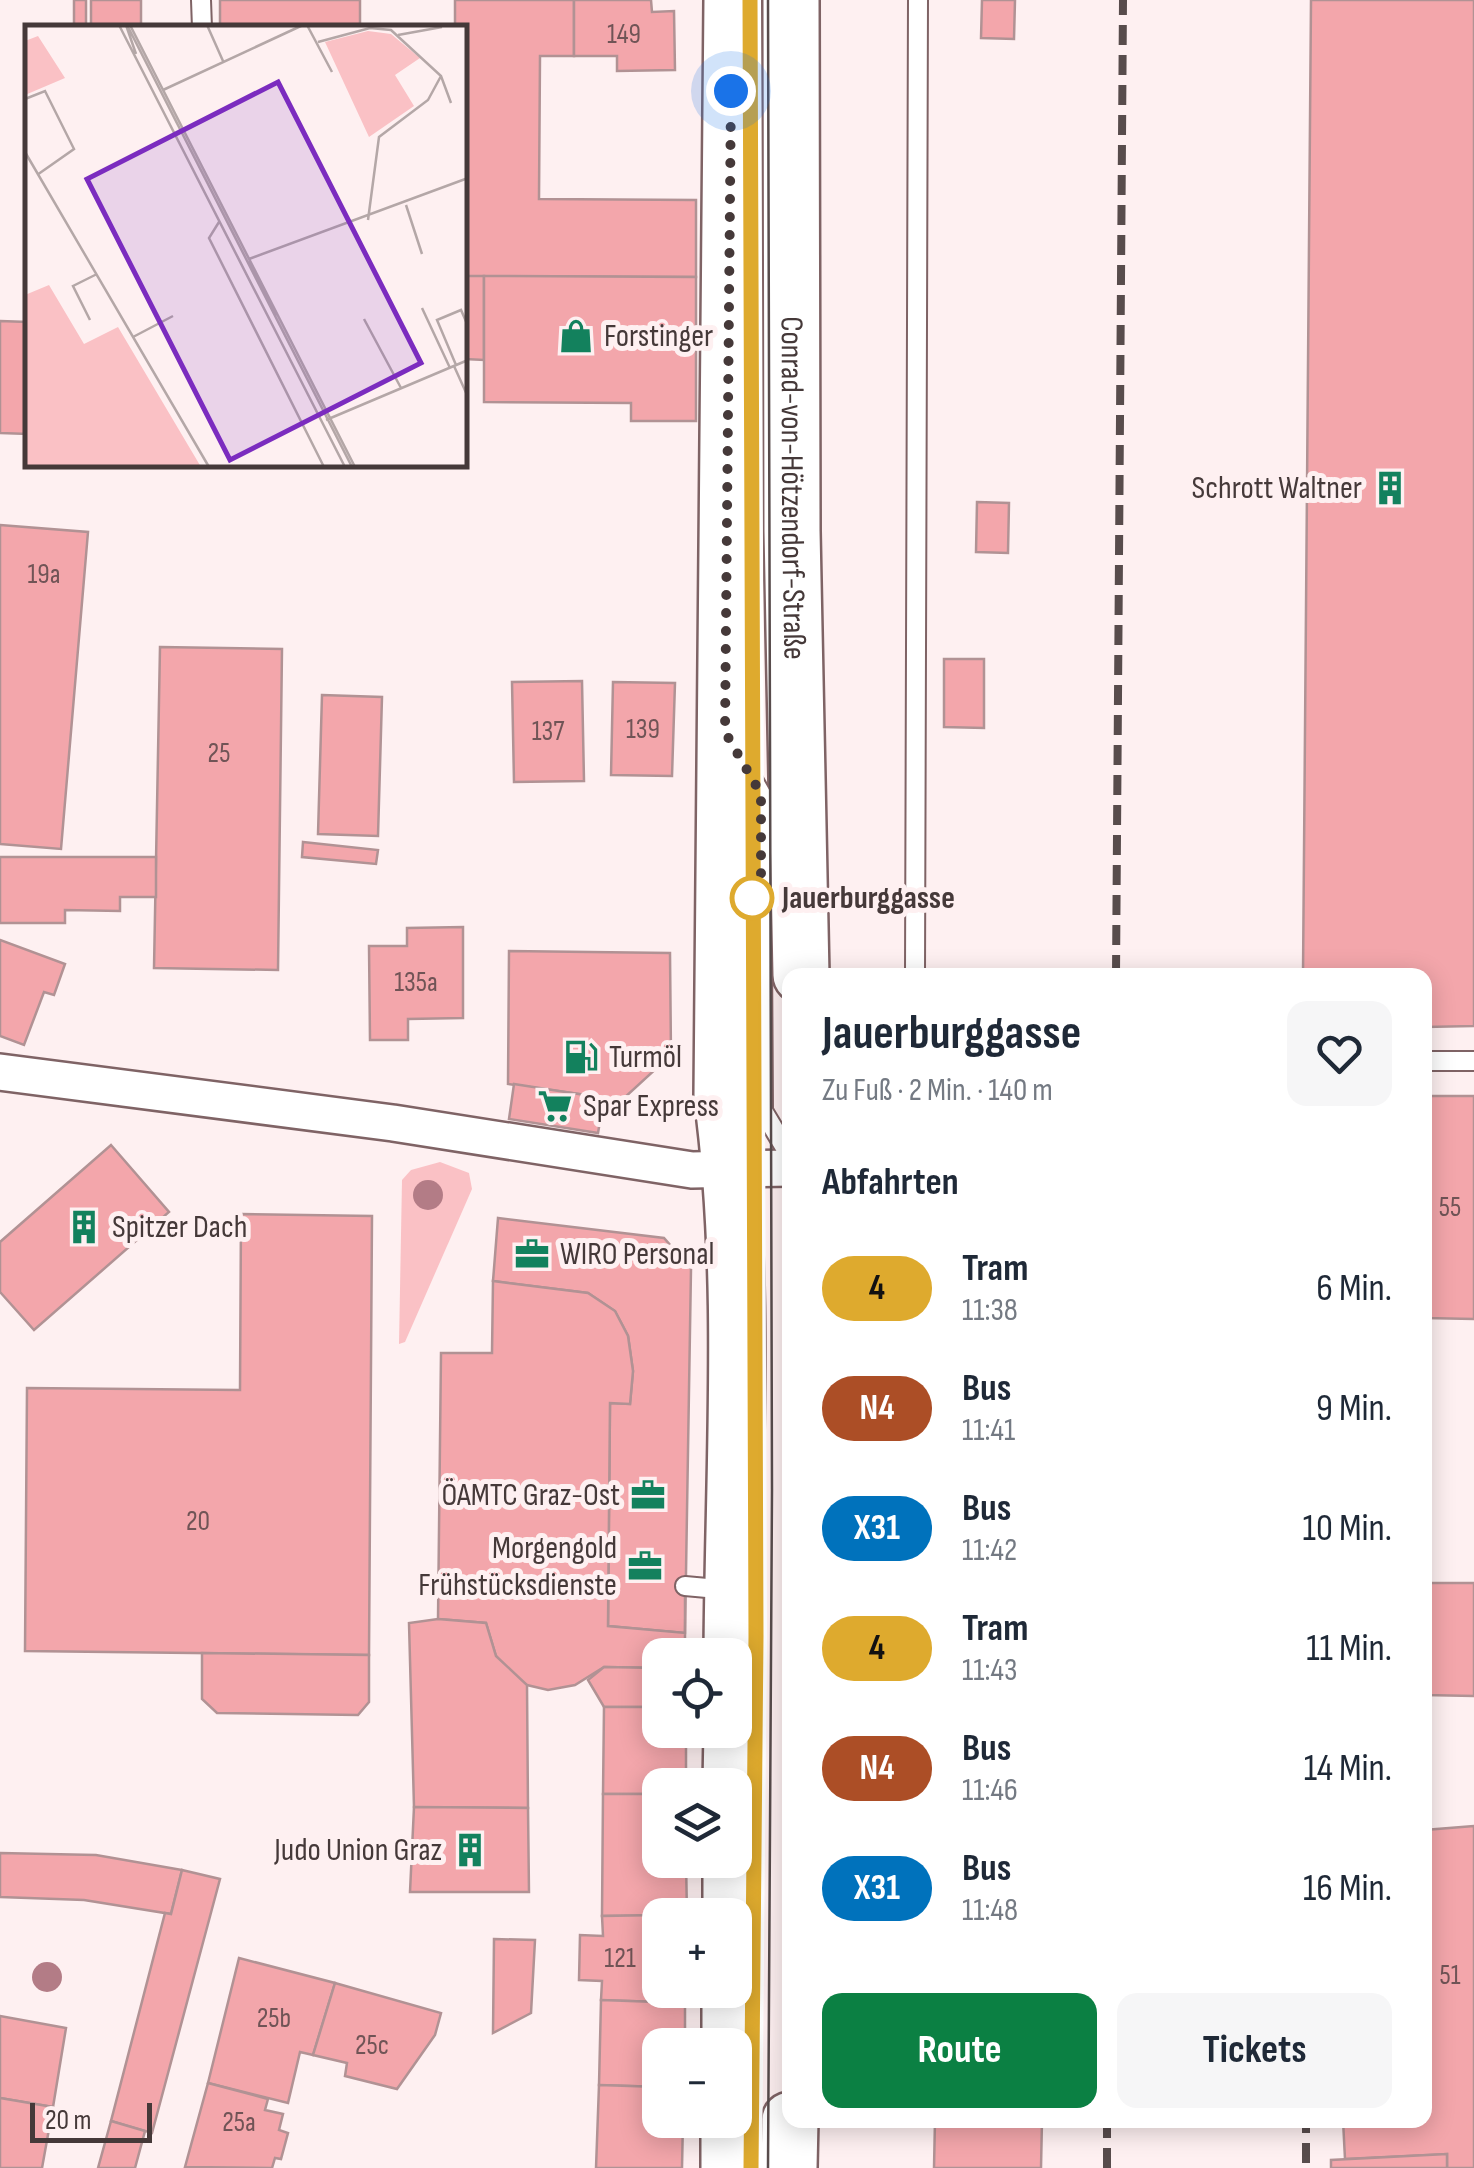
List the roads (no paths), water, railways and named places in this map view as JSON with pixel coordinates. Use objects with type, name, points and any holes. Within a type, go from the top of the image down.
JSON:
[{"type":"main road","name":"Conrad-von-Hötzendorf-Straße","points":[[726,1638],[708,1588],[736,1489],[744,1147],[722,1096],[732,0]]},
{"type":"main road","name":"Conrad-von-Hötzendorf-Straße","points":[[790,0],[777,770],[801,968]]},
{"type":"main road","points":[[790,2128],[790,2168]]},
{"type":"main road","points":[[729,2168],[730,2138]]},
{"type":"street","points":[[0,1072],[393,1123],[692,1170],[744,1147],[782,1164]]},
{"type":"lane","points":[[201,0],[202,25]]},
{"type":"lane","points":[[915,968],[918,0]]},
{"type":"lane","points":[[725,732],[777,770],[764,1111],[744,1147]]},
{"type":"lane","points":[[1432,1061],[1474,1060]]},
{"type":"lane","points":[[764,1111],[782,1142]]},
{"type":"tram line","points":[[750,0],[756,1636],[751,2168]]},
{"type":"tram line","name":"4","points":[[750,0],[754,992],[751,1168],[756,1636],[751,2168]]},
{"type":"tram line","points":[[768,0],[772,1489],[768,2168]]},
{"type":"railway","points":[[1116,968],[1123,0]]},
{"type":"railway","points":[[1107,2128],[1107,2168]]},
{"type":"railway","points":[[1306,2128],[1306,2163]]},
{"type":"place","name":"Forstinger","points":[[576,336]]},
{"type":"place","name":"Schrott Waltner","points":[[1390,488]]},
{"type":"place","name":"Jauerburggasse","points":[[752,898]]},
{"type":"place","name":"Turmöl","points":[[581,1057]]},
{"type":"place","name":"Spar Express","points":[[555,1106]]},
{"type":"place","name":"Spitzer Dach","points":[[84,1227]]},
{"type":"place","name":"WIRO Personal","points":[[532,1254]]},
{"type":"place","name":"ÖAMTC Graz-Ost","points":[[648,1495]]},
{"type":"place","name":"Morgengold Frühstücksdienste","points":[[645,1566]]},
{"type":"place","name":"Judo Union Graz","points":[[470,1850]]}]
